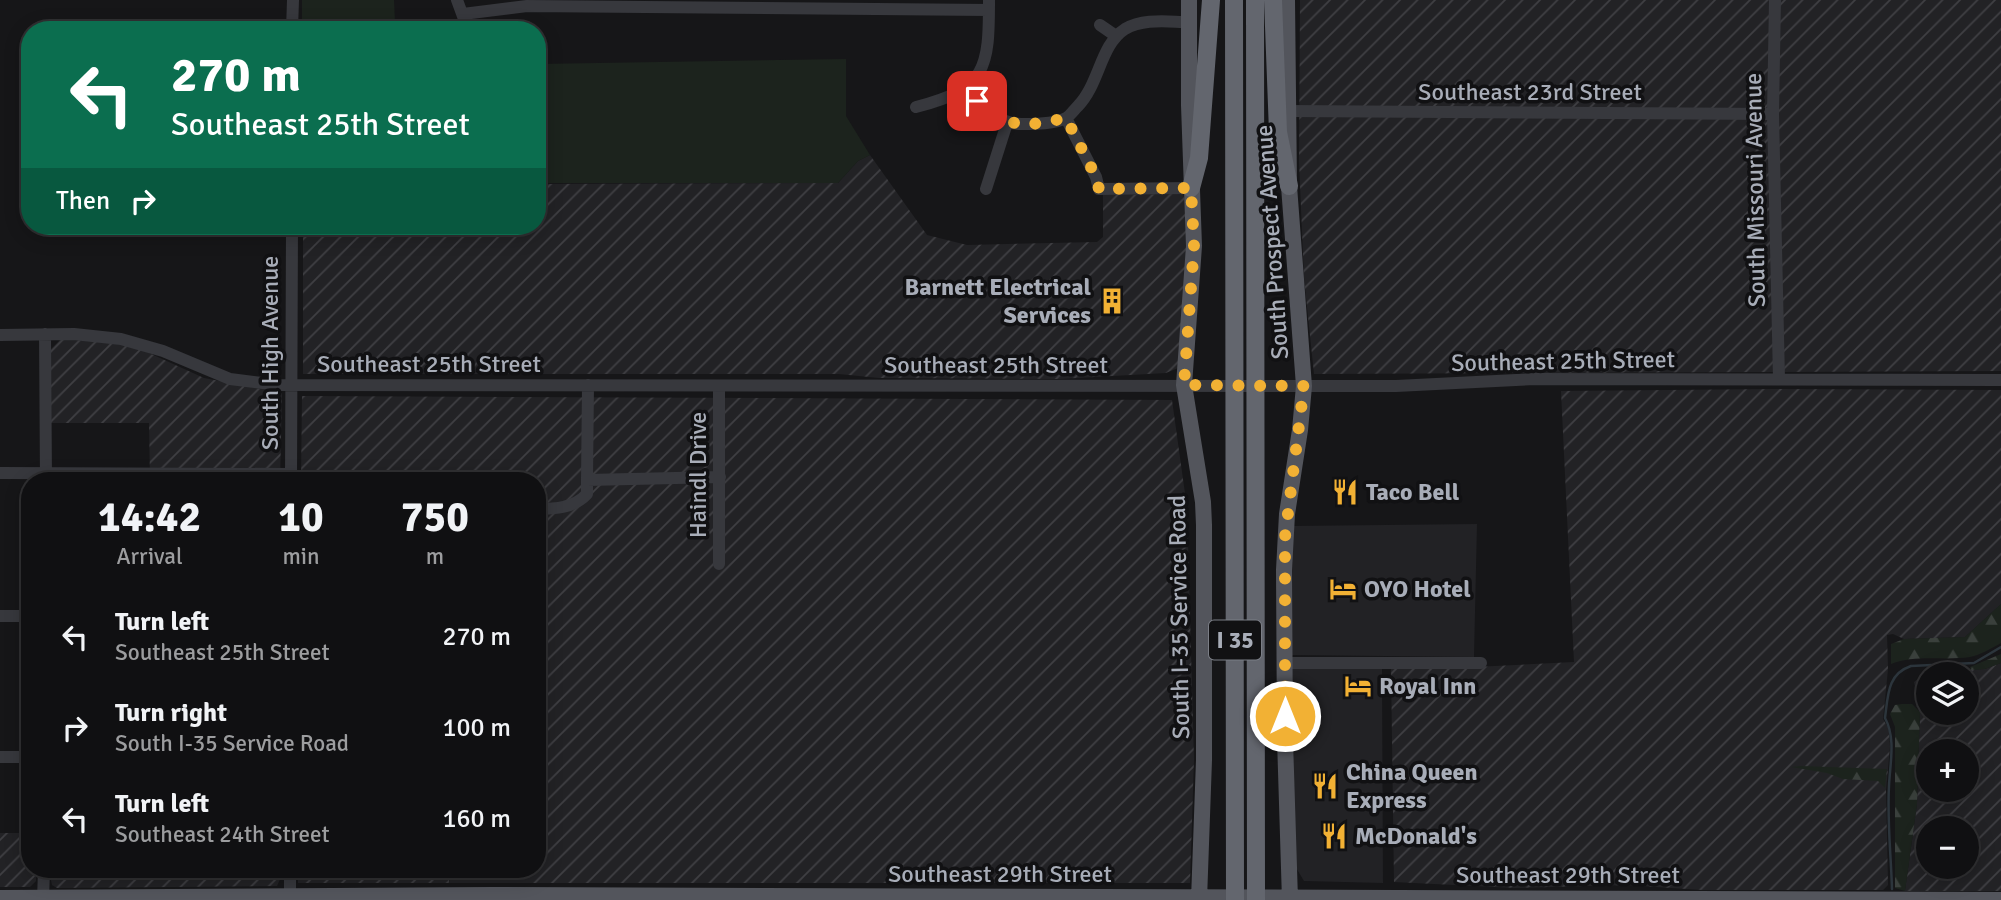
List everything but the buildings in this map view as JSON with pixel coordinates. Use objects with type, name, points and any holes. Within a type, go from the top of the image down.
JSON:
[{"type":"highway","points":[[1191,188],[1199,158],[1211,0]]},
{"type":"highway","name":"I 35","points":[[1234,0],[1235,900]]},
{"type":"highway","name":"I 35","points":[[1255,0],[1256,900]]},
{"type":"highway","points":[[1273,0],[1278,132],[1289,186]]},
{"type":"main road","name":"South I-35 Service Road","points":[[1189,0],[1194,246],[1184,385],[1204,525],[1205,898]]},
{"type":"main road","name":"South Prospect Avenue","points":[[1285,898],[1285,537],[1304,386],[1289,186],[1287,0]]},
{"type":"main road","name":"Southeast 29th Street","points":[[0,898],[2001,900]]},
{"type":"street","points":[[292,21],[293,0]]},
{"type":"street","points":[[457,0],[465,21]]},
{"type":"street","name":"South Missouri Avenue","points":[[1775,0],[1773,114],[1779,379]]},
{"type":"street","points":[[463,14],[527,6],[989,5],[989,46],[984,64],[968,86],[951,96],[916,107]]},
{"type":"street","points":[[968,86],[977,101],[1007,123],[1033,124],[1066,118],[1091,89],[1108,46],[1116,36],[1134,25],[1149,22],[1189,22]]},
{"type":"street","points":[[1100,25],[1116,36]]},
{"type":"street","name":"Southeast 23rd Street","points":[[1287,111],[1773,114]]},
{"type":"street","points":[[1066,118],[1096,177],[1099,189],[1191,188]]},
{"type":"street","points":[[986,189],[1007,123]]},
{"type":"street","name":"South High Avenue","points":[[291,472],[292,235]]},
{"type":"street","points":[[45,334],[46,472]]},
{"type":"street","name":"Southeast 25th Street","points":[[0,335],[90,335],[121,339],[163,351],[230,379],[258,384],[291,385],[1396,386],[1535,379],[2001,380]]},
{"type":"street","points":[[546,508],[580,502],[587,494],[588,385]]},
{"type":"street","name":"Haindl Drive","points":[[719,386],[719,564]]},
{"type":"street","points":[[0,473],[21,475]]},
{"type":"street","points":[[587,480],[720,477]]},
{"type":"street","points":[[0,616],[21,616]]},
{"type":"street","points":[[1285,663],[1481,663]]},
{"type":"street","points":[[0,757],[21,757]]},
{"type":"street","points":[[43,899],[44,878]]},
{"type":"street","points":[[289,898],[290,878]]},
{"type":"shaded area","points":[[1300,0],[2001,0],[2001,371],[1314,374],[1304,278],[1299,161]]},
{"type":"shaded area","points":[[870,155],[927,235],[967,245],[1097,242],[1103,237],[1103,195],[1183,194],[1188,209],[1178,368],[1166,373],[1059,379],[879,378],[839,374],[303,374],[303,235],[546,235],[546,184],[838,183],[858,161]]},
{"type":"shaded area","points":[[61,339],[106,342],[138,348],[204,378],[282,393],[280,472],[150,472],[149,423],[49,423],[49,351]]},
{"type":"shaded area","points":[[2001,390],[2001,604],[1965,637],[1904,639],[1893,634],[1887,635],[1888,669],[1883,719],[1889,729],[1890,747],[1886,790],[1888,885],[1883,890],[1702,890],[1626,885],[1515,888],[1394,882],[1391,667],[1454,668],[1574,662],[1561,391]]},
{"type":"shaded area","points":[[302,396],[1172,400],[1187,508],[1194,759],[1190,883],[533,883],[533,878],[546,878],[546,472],[301,472]]},
{"type":"shaded area","points":[[1477,524],[1474,657],[1292,655],[1291,526]]},
{"type":"shaded area","points":[[2001,663],[2001,891],[1905,891],[1917,802],[1979,802],[1979,739],[1919,739],[1920,725],[1979,725],[1979,669]]},
{"type":"shaded area","points":[[1382,666],[1383,883],[1304,881],[1295,866],[1292,667]]},
{"type":"shaded area","points":[[0,833],[21,833],[21,878],[36,878],[36,881],[30,887],[0,887]]},
{"type":"shaded area","points":[[51,878],[280,878],[277,886],[57,888],[52,885]]},
{"type":"shaded area","points":[[298,878],[449,878],[449,883],[298,883]]},
{"type":"shaded area","points":[[449,878],[533,878],[533,883],[449,883]]},
{"type":"green space","points":[[302,0],[394,0],[395,21],[302,21]]},
{"type":"green space","points":[[846,59],[846,116],[870,155],[858,161],[838,183],[546,183],[546,64]]},
{"type":"green space","points":[[2001,604],[2001,643],[1994,647],[1970,657],[1920,658],[1891,664],[1891,644],[1904,639],[1965,637]]},
{"type":"green space","points":[[2001,654],[2001,663],[1979,669],[1979,663]]},
{"type":"green space","points":[[1912,704],[1916,708],[1916,725],[1920,725],[1919,739],[1916,739],[1917,804],[1905,891],[1895,888],[1895,727],[1890,714],[1895,705]]},
{"type":"green space","points":[[1791,767],[1887,769],[1885,788],[1878,781],[1843,779],[1827,773]]},
{"type":"waterway","points":[[1892,889],[1888,812],[1891,742],[1885,718],[1893,680],[1897,674],[1911,666],[1974,663],[2001,647]]},
{"type":"place","name":"Barnett Electrical Services","points":[[1112,301]]},
{"type":"place","name":"Taco Bell","points":[[1345,492]]},
{"type":"place","name":"OYO Hotel","points":[[1343,589]]},
{"type":"place","name":"Royal Inn","points":[[1358,686]]},
{"type":"place","name":"China Queen Express","points":[[1325,786]]},
{"type":"place","name":"McDonald's","points":[[1334,836]]},
{"type":"route","points":[[977,101],[1007,123],[1033,124],[1066,118],[1096,177],[1099,189],[1191,188],[1194,246],[1184,385],[1304,386],[1285,537],[1285,716]]}]
